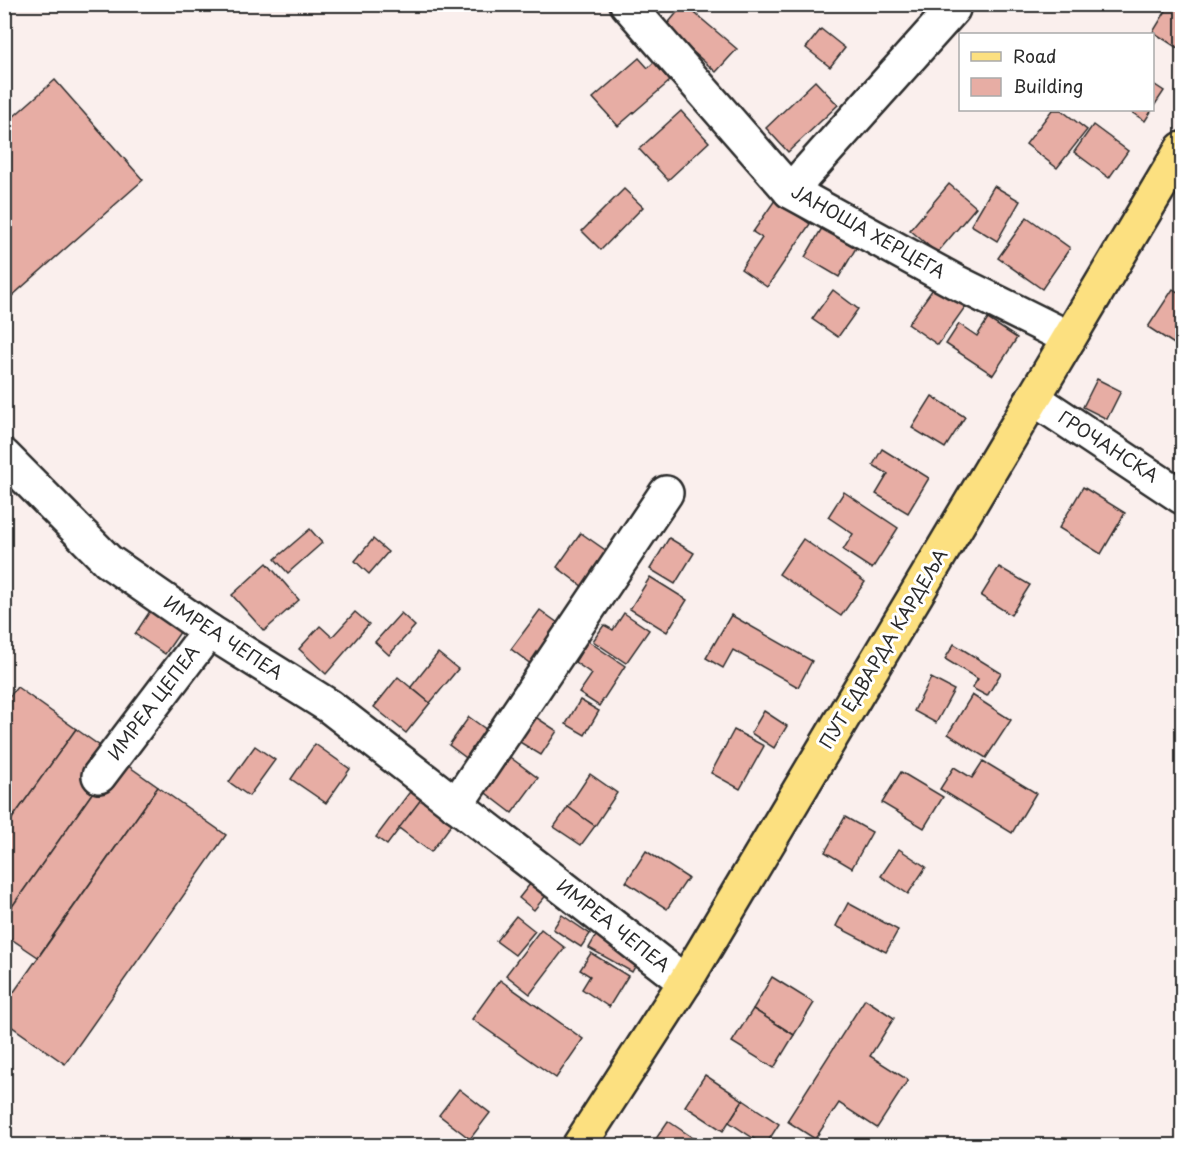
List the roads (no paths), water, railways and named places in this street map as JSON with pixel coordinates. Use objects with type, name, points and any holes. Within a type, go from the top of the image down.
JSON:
[{"type":"main road","name":"ПУТ ЕДВАРДА КАРДЕЉА","points":[[579,1146],[685,982],[1182,149]]},
{"type":"street","name":"ЈАНОША ХЕРЦЕГА","points":[[627,4],[790,191],[956,282],[1069,338]]},
{"type":"street","points":[[790,191],[953,9]]},
{"type":"street","name":"ГРОЧАНСКА","points":[[1033,398],[1182,497]]},
{"type":"street","name":"ИМРЕА ЧЕПЕА","points":[[4,456],[108,561],[209,631],[329,706],[685,982]]},
{"type":"street","points":[[456,805],[666,493]]},
{"type":"street","name":"ИМРЕА ЦЕПЕА","points":[[99,776],[209,631]]}]
